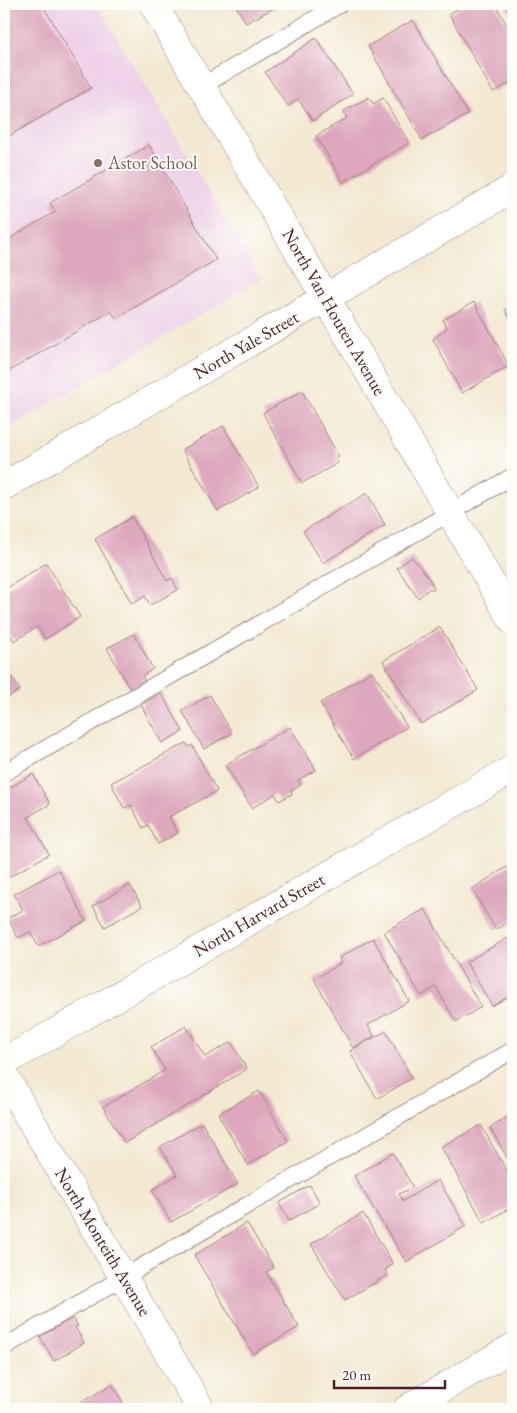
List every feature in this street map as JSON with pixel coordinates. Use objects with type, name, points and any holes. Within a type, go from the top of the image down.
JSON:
[{"type":"street","name":"North Van Houten Avenue","points":[[153,4],[513,621]]},
{"type":"street","name":"North Yale Street","points":[[4,486],[513,188]]},
{"type":"street","name":"North Harvard Street","points":[[4,1062],[513,769]]},
{"type":"street","name":"North Monteith Avenue","points":[[4,1075],[202,1409]]},
{"type":"street","points":[[407,1409],[513,1346]]},
{"type":"lane","points":[[202,86],[340,4]]},
{"type":"lane","points":[[4,772],[513,476]]},
{"type":"lane","points":[[4,1347],[513,1050]]},
{"type":"shaded area","name":"Astor School","points":[[4,4],[97,4],[261,279],[4,431]]},
{"type":"building","points":[[4,4],[42,4],[91,88],[4,139]]},
{"type":"building","points":[[235,4],[281,4],[246,23]]},
{"type":"building","points":[[466,4],[495,4],[509,29],[513,26],[513,81],[493,92],[449,14]]},
{"type":"building","points":[[505,4],[513,4],[513,17]]},
{"type":"building","points":[[413,20],[468,114],[422,140],[368,46]]},
{"type":"building","points":[[316,38],[353,94],[313,121],[298,99],[288,106],[265,72]]},
{"type":"building","points":[[369,97],[373,104],[383,98],[409,143],[343,182],[316,136],[347,118],[344,111]]},
{"type":"building","points":[[149,145],[216,260],[116,318],[111,311],[4,374],[4,242],[55,212],[50,203]]},
{"type":"building","points":[[474,302],[509,366],[462,393],[433,339],[447,328],[443,320]]},
{"type":"building","points":[[513,305],[513,324],[505,310]]},
{"type":"building","points":[[302,391],[339,457],[336,459],[338,463],[302,483],[263,413]]},
{"type":"building","points":[[223,426],[259,487],[218,511],[182,450]]},
{"type":"building","points":[[367,493],[385,525],[323,563],[303,531]]},
{"type":"building","points":[[132,517],[167,581],[172,578],[178,590],[150,605],[145,596],[132,604],[95,539]]},
{"type":"building","points":[[412,557],[434,588],[432,590],[430,588],[418,598],[397,568]]},
{"type":"building","points":[[46,563],[80,617],[45,639],[37,627],[14,641],[4,625],[4,590]]},
{"type":"building","points":[[440,627],[478,690],[421,724],[383,661]]},
{"type":"building","points":[[134,634],[153,669],[142,676],[145,682],[131,691],[107,648]]},
{"type":"building","points":[[372,671],[407,727],[354,759],[320,703]]},
{"type":"building","points":[[10,674],[20,690],[4,700],[4,678]]},
{"type":"building","points":[[161,693],[183,731],[162,743],[141,705]]},
{"type":"building","points":[[210,695],[232,733],[204,749],[182,711]]},
{"type":"building","points":[[290,727],[316,770],[298,780],[301,785],[291,791],[292,794],[279,801],[275,794],[252,808],[225,765]]},
{"type":"building","points":[[186,743],[189,747],[192,745],[217,791],[169,817],[178,833],[158,844],[148,825],[143,828],[131,805],[124,808],[111,783]]},
{"type":"building","points":[[33,774],[50,804],[28,817],[49,854],[4,880],[4,791]]},
{"type":"building","points":[[513,863],[513,919],[496,930],[472,889]]},
{"type":"building","points":[[59,870],[86,921],[38,946],[30,932],[18,938],[8,918],[23,910],[14,894]]},
{"type":"building","points":[[130,885],[142,906],[105,927],[93,906]]},
{"type":"building","points":[[425,909],[481,1007],[456,1022],[436,987],[421,996],[384,932]]},
{"type":"building","points":[[513,935],[513,994],[492,1006],[466,962]]},
{"type":"building","points":[[373,938],[409,1001],[368,1025],[374,1036],[353,1048],[314,979],[341,963],[339,958]]},
{"type":"building","points":[[186,1026],[205,1057],[231,1042],[247,1069],[125,1143],[103,1107],[165,1070],[151,1047]]},
{"type":"building","points":[[386,1031],[412,1078],[377,1099],[350,1051]]},
{"type":"building","points":[[259,1091],[288,1141],[248,1165],[218,1114]]},
{"type":"building","points":[[513,1114],[513,1168],[490,1128]]},
{"type":"building","points":[[202,1123],[238,1184],[171,1222],[152,1190],[177,1175],[160,1147]]},
{"type":"building","points":[[481,1125],[513,1182],[513,1206],[484,1223],[441,1147]]},
{"type":"building","points":[[393,1153],[413,1187],[399,1194],[403,1201],[438,1180],[466,1226],[406,1262],[354,1176]]},
{"type":"building","points":[[310,1185],[320,1203],[289,1221],[279,1203]]},
{"type":"building","points":[[363,1213],[393,1264],[385,1270],[388,1275],[345,1300],[311,1244]]},
{"type":"building","points":[[247,1223],[274,1268],[266,1272],[299,1327],[253,1354],[194,1255]]},
{"type":"building","points":[[73,1318],[78,1326],[75,1327],[84,1343],[54,1361],[40,1337]]},
{"type":"building","points":[[112,1384],[127,1409],[70,1409]]},
{"type":"place","name":"Astor School","points":[[98,163]]}]
